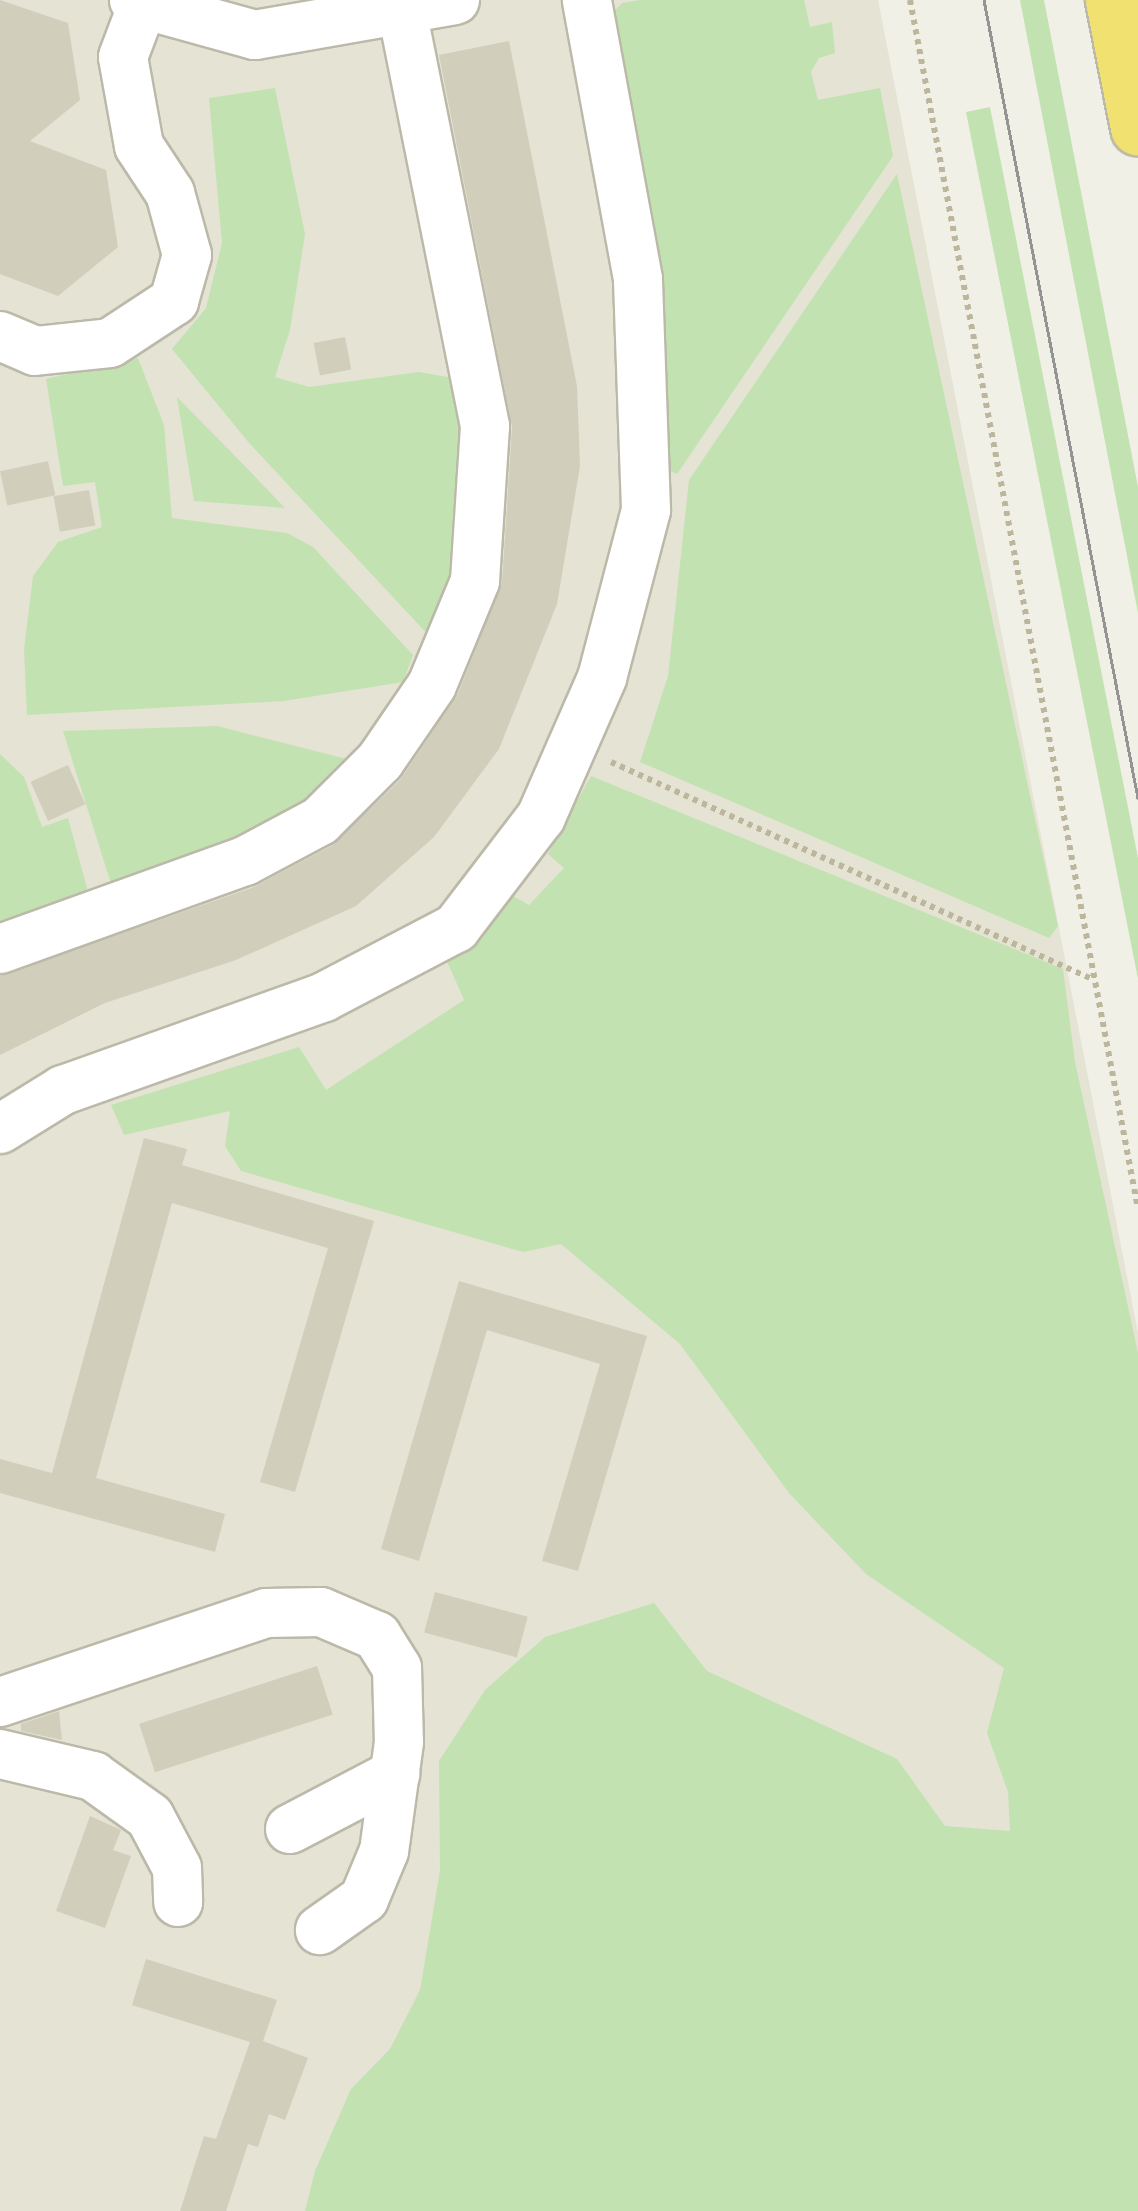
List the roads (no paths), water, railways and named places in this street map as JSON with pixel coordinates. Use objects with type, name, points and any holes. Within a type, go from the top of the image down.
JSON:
[{"type":"highway","points":[[1113,0],[1138,128]]},
{"type":"street","points":[[0,336],[35,351],[110,343],[174,301],[187,255],[170,192],[139,146],[123,56],[138,2],[255,35],[455,0]]},
{"type":"street","points":[[0,1129],[64,1090],[324,997],[456,928],[542,817],[602,678],[646,510],[638,280],[588,0]]},
{"type":"street","points":[[0,949],[245,861],[320,822],[380,761],[432,685],[475,580],[485,426],[402,10]]},
{"type":"street","points":[[0,1702],[266,1613],[321,1612],[377,1636],[397,1668],[395,1774],[384,1850],[364,1899],[320,1930]]},
{"type":"street","points":[[0,1754],[94,1776],[150,1818],[177,1868],[178,1902]]},
{"type":"street","points":[[290,1830],[395,1774]]},
{"type":"tram line","points":[[984,0],[1138,798]]}]
